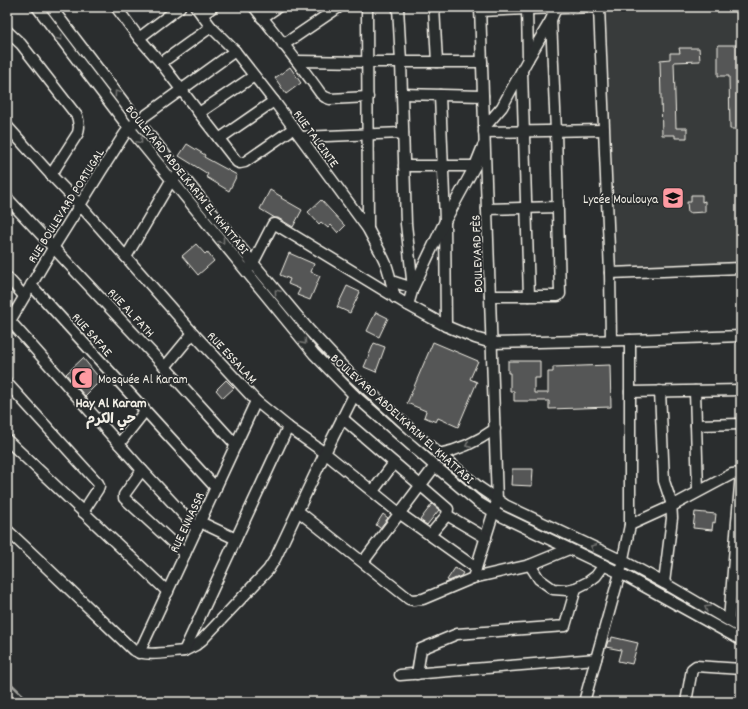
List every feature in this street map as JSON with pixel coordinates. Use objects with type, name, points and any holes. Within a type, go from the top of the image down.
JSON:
[{"type":"street","name":"BOULEVARD ABDELKARIM EL KHATTABI","points":[[37,7],[129,128],[173,180],[301,339],[354,395],[434,466],[472,498],[494,513],[620,573],[741,640]]},
{"type":"street","name":"BOULEVARD ABDELKARIM EL KHATTABI","points":[[51,7],[138,121],[253,263],[309,330],[340,364],[363,386],[439,454],[497,501],[513,510],[623,561],[741,628]]},
{"type":"street","points":[[139,38],[180,7]]},
{"type":"street","points":[[199,11],[213,7]]},
{"type":"street","points":[[254,7],[321,94],[330,99],[368,97]]},
{"type":"street","points":[[262,18],[278,7]]},
{"type":"street","points":[[283,45],[339,7]]},
{"type":"street","points":[[367,7],[368,229]]},
{"type":"street","points":[[398,7],[406,224],[413,288]]},
{"type":"street","points":[[434,7],[437,62]]},
{"type":"street","points":[[480,9],[599,7],[610,273],[611,340]]},
{"type":"street","points":[[527,8],[528,59]]},
{"type":"street","points":[[408,305],[413,288],[445,221],[475,166],[485,133],[502,107],[551,20],[556,8]]},
{"type":"street","points":[[120,9],[139,38],[161,63],[235,160],[240,163],[298,132],[368,135],[403,133]]},
{"type":"street","name":"BOULEVARD FÈS","points":[[474,573],[497,501],[480,9]]},
{"type":"street","name":"RUE TALCINTE","points":[[199,11],[211,27],[235,51],[274,101],[368,229],[379,248],[385,263],[395,298]]},
{"type":"street","points":[[490,296],[558,296],[560,294],[556,131],[551,20]]},
{"type":"street","points":[[161,63],[211,27]]},
{"type":"street","points":[[7,31],[21,44],[77,116],[78,133],[51,175]]},
{"type":"street","name":"RUE BOULEVARD PORTUGAL","points":[[8,324],[53,248],[129,128],[235,51]]},
{"type":"street","points":[[297,61],[482,62]]},
{"type":"street","points":[[522,70],[529,296]]},
{"type":"street","points":[[199,114],[254,76]]},
{"type":"street","points":[[402,94],[483,96]]},
{"type":"street","points":[[440,95],[445,221],[446,326]]},
{"type":"street","points":[[219,139],[274,101]]},
{"type":"street","name":"RUE ESSALAM","points":[[7,126],[256,400],[288,427],[325,453],[399,513],[430,535],[474,573]]},
{"type":"street","points":[[485,133],[603,130]]},
{"type":"street","points":[[404,166],[475,166]]},
{"type":"street","points":[[126,257],[173,180],[180,173]]},
{"type":"street","name":"RUE AL FATH","points":[[7,198],[236,445]]},
{"type":"street","points":[[487,209],[558,207]]},
{"type":"street","points":[[246,271],[253,263],[273,224],[278,224],[395,298],[446,326],[492,343],[741,336]]},
{"type":"street","points":[[610,273],[741,268]]},
{"type":"street","points":[[7,277],[24,296]]},
{"type":"street","points":[[391,281],[413,288]]},
{"type":"street","name":"RUE SAFAE","points":[[31,285],[216,488]]},
{"type":"street","points":[[8,324],[142,470],[199,525],[236,539]]},
{"type":"street","points":[[165,367],[193,332]]},
{"type":"street","points":[[582,702],[596,659],[620,573],[630,525],[630,340]]},
{"type":"street","points":[[7,383],[98,483],[98,489],[82,512]]},
{"type":"street","points":[[630,392],[741,390]]},
{"type":"street","points":[[660,391],[664,481],[672,506],[672,518],[664,583]]},
{"type":"street","points":[[695,391],[698,491]]},
{"type":"street","points":[[7,530],[133,650],[146,654],[184,651],[202,640],[268,570],[280,549],[354,395]]},
{"type":"street","name":"RUE ENNASSR","points":[[139,653],[256,400]]},
{"type":"street","points":[[119,444],[145,411]]},
{"type":"street","points":[[342,418],[448,509],[447,515],[430,535]]},
{"type":"street","points":[[696,425],[741,424]]},
{"type":"street","points":[[184,651],[288,427]]},
{"type":"street","points":[[439,454],[468,445],[495,429]]},
{"type":"street","points":[[7,440],[168,592]]},
{"type":"street","points":[[372,491],[394,462]]},
{"type":"street","points":[[363,562],[434,466]]},
{"type":"street","points":[[142,470],[124,495],[124,498],[186,554]]},
{"type":"street","points":[[630,525],[672,506],[732,474],[741,473],[728,620]]},
{"type":"street","points":[[298,511],[409,599],[413,600],[423,599],[474,573],[530,565],[569,549]]},
{"type":"street","points":[[447,515],[486,538]]},
{"type":"street","points":[[530,565],[539,578],[553,589],[567,590],[576,588],[588,582],[596,576],[604,565]]},
{"type":"street","points":[[417,674],[421,649],[458,634],[565,626],[576,588]]},
{"type":"street","points":[[400,675],[596,659]]},
{"type":"street","points":[[686,702],[693,667],[741,669]]},
{"type":"shaded area","name":"Lycée Moulouya","points":[[599,7],[741,7],[741,266],[608,271]]},
{"type":"building","points":[[718,45],[741,45],[741,129],[730,129],[729,76],[718,76]]},
{"type":"building","points":[[679,48],[699,48],[700,61],[674,62],[676,128],[687,128],[687,138],[675,138],[675,135],[662,135],[660,60],[670,59],[670,53],[680,53]]},
{"type":"building","points":[[290,67],[301,83],[286,94],[275,78]]},
{"type":"building","points":[[187,144],[205,155],[204,157],[237,175],[229,191],[206,177],[208,174],[179,156]]},
{"type":"building","points":[[270,190],[302,210],[293,227],[260,209]]},
{"type":"building","points":[[691,195],[702,195],[702,202],[705,201],[705,212],[688,213],[687,202],[691,202]]},
{"type":"building","points":[[321,200],[345,226],[338,233],[331,225],[328,228],[321,222],[319,224],[308,212]]},
{"type":"building","points":[[196,244],[205,254],[207,252],[214,261],[198,275],[182,256]]},
{"type":"building","points":[[289,253],[314,264],[311,272],[320,276],[310,300],[297,295],[300,289],[288,284],[290,279],[280,275]]},
{"type":"building","points":[[347,286],[360,292],[350,313],[337,307]]},
{"type":"building","points":[[376,312],[388,318],[379,337],[367,331]]},
{"type":"building","points":[[433,342],[478,361],[470,379],[477,382],[458,427],[438,418],[436,422],[424,417],[426,411],[407,403]]},
{"type":"building","points":[[374,343],[385,347],[376,372],[364,367]]},
{"type":"building","name":"Mosquée Al Karam","points":[[83,358],[101,380],[85,396],[66,374]]},
{"type":"building","points":[[508,361],[540,361],[540,378],[534,378],[534,393],[548,393],[548,372],[553,372],[553,367],[610,365],[611,407],[549,409],[549,401],[514,401],[514,391],[510,391]]},
{"type":"building","points":[[226,380],[234,388],[223,398],[216,390]]},
{"type":"building","points":[[512,469],[533,469],[532,486],[511,485]]},
{"type":"building","points":[[432,504],[439,510],[427,525],[420,520]]},
{"type":"building","points":[[695,512],[716,514],[715,523],[713,522],[712,530],[693,528]]},
{"type":"building","points":[[383,514],[388,518],[380,528],[376,525]]},
{"type":"building","points":[[455,568],[463,573],[461,576],[449,581],[447,580]]},
{"type":"building","points":[[612,637],[638,643],[632,664],[618,661],[621,650],[606,647],[608,641],[611,641]]},
{"type":"waterway","points":[[7,680],[30,702]]},
{"type":"place","name":"Lycée Moulouya","points":[[673,198]]},
{"type":"place","name":"Mosquée Al Karam","points":[[82,378]]},
{"type":"district","name":"Hay Al Karam حي الكرم","points":[[111,410]]}]
